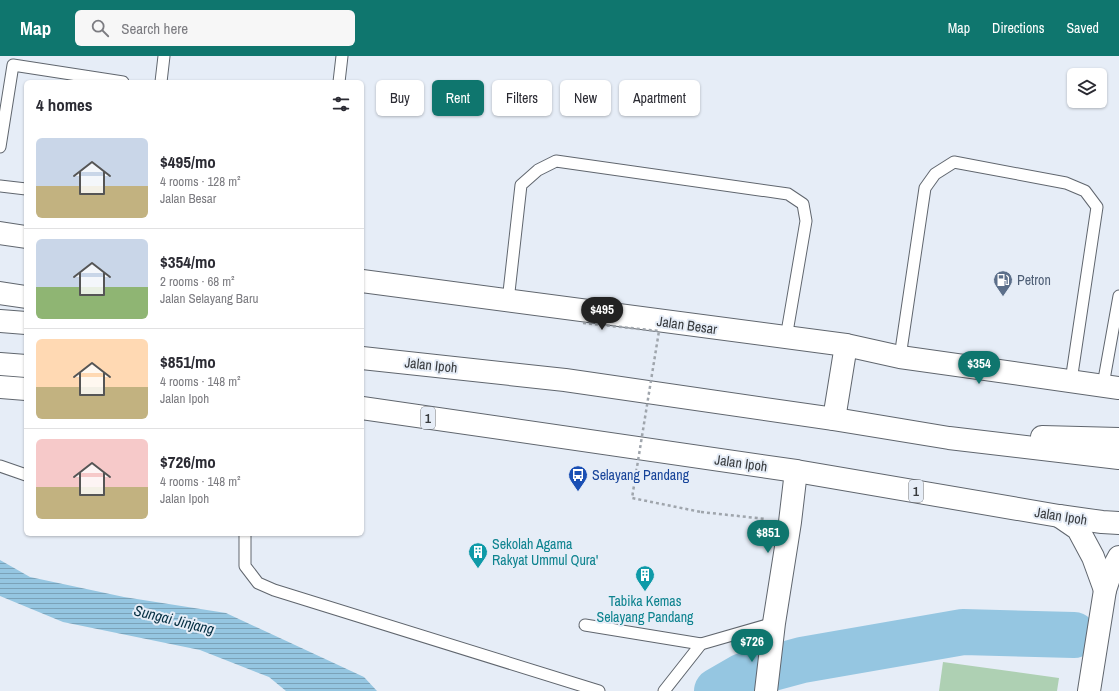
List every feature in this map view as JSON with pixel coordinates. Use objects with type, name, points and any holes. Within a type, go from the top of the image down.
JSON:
[{"type":"main road","points":[[0,233],[24,236]]},
{"type":"main road","name":"Jalan Besar","points":[[364,281],[846,345],[900,357],[1111,386]]},
{"type":"main road","points":[[0,293],[24,297]]},
{"type":"main road","points":[[0,321],[24,323]]},
{"type":"main road","points":[[834,419],[846,345]]},
{"type":"main road","points":[[364,352],[433,365]]},
{"type":"main road","name":"Jalan Ipoh","points":[[364,358],[565,380],[834,419],[949,438],[1119,458]]},
{"type":"main road","points":[[0,364],[24,366]]},
{"type":"main road","points":[[0,387],[24,389]]},
{"type":"main road","name":"Jalan Ipoh","points":[[364,408],[796,471],[1059,516],[1119,523]]},
{"type":"main road","points":[[364,416],[495,427]]},
{"type":"main road","points":[[949,438],[1078,437],[1119,439]]},
{"type":"main road","points":[[766,691],[796,471]]},
{"type":"main road","points":[[1059,516],[1078,529],[1093,557],[1105,590]]},
{"type":"main road","points":[[1089,691],[1105,590],[1111,572],[1119,557]]},
{"type":"lane","points":[[161,80],[164,56]]},
{"type":"lane","points":[[339,80],[342,56]]},
{"type":"lane","points":[[0,147],[12,65],[110,80]]},
{"type":"lane","points":[[508,301],[520,185],[538,170],[556,161],[788,194],[802,204],[806,221],[786,338]]},
{"type":"lane","points":[[900,357],[925,188],[935,174],[954,162],[1066,183],[1085,191],[1097,207],[1071,381]]},
{"type":"lane","points":[[0,186],[24,189]]},
{"type":"lane","points":[[1111,386],[1119,296]]},
{"type":"lane","points":[[0,466],[24,474]]},
{"type":"lane","points":[[245,536],[245,566],[258,583],[274,590],[599,691]]},
{"type":"lane","points":[[585,625],[701,644],[773,632]]},
{"type":"lane","points":[[664,691],[701,644]]},
{"type":"path","points":[[583,323],[659,331],[632,498],[701,512],[790,522]]},
{"type":"green space","points":[[943,662],[1059,678],[1057,691],[939,691]]},
{"type":"water","name":"Sungai Jinjang","points":[[0,560],[30,577],[124,597],[226,613],[364,677],[377,691],[286,691],[269,677],[200,650],[63,622],[0,596]]},
{"type":"waterway","points":[[717,691],[743,676],[802,660],[963,632],[1074,635]]},
{"type":"place","name":"Petron","points":[[1003,297]]},
{"type":"place","name":"Selayang Pandang","points":[[578,492]]},
{"type":"place","name":"Sekolah Agama Rakyat Ummul Qura'","points":[[478,569]]},
{"type":"place","name":"Tabika Kemas Selayang Pandang","points":[[645,592]]}]
